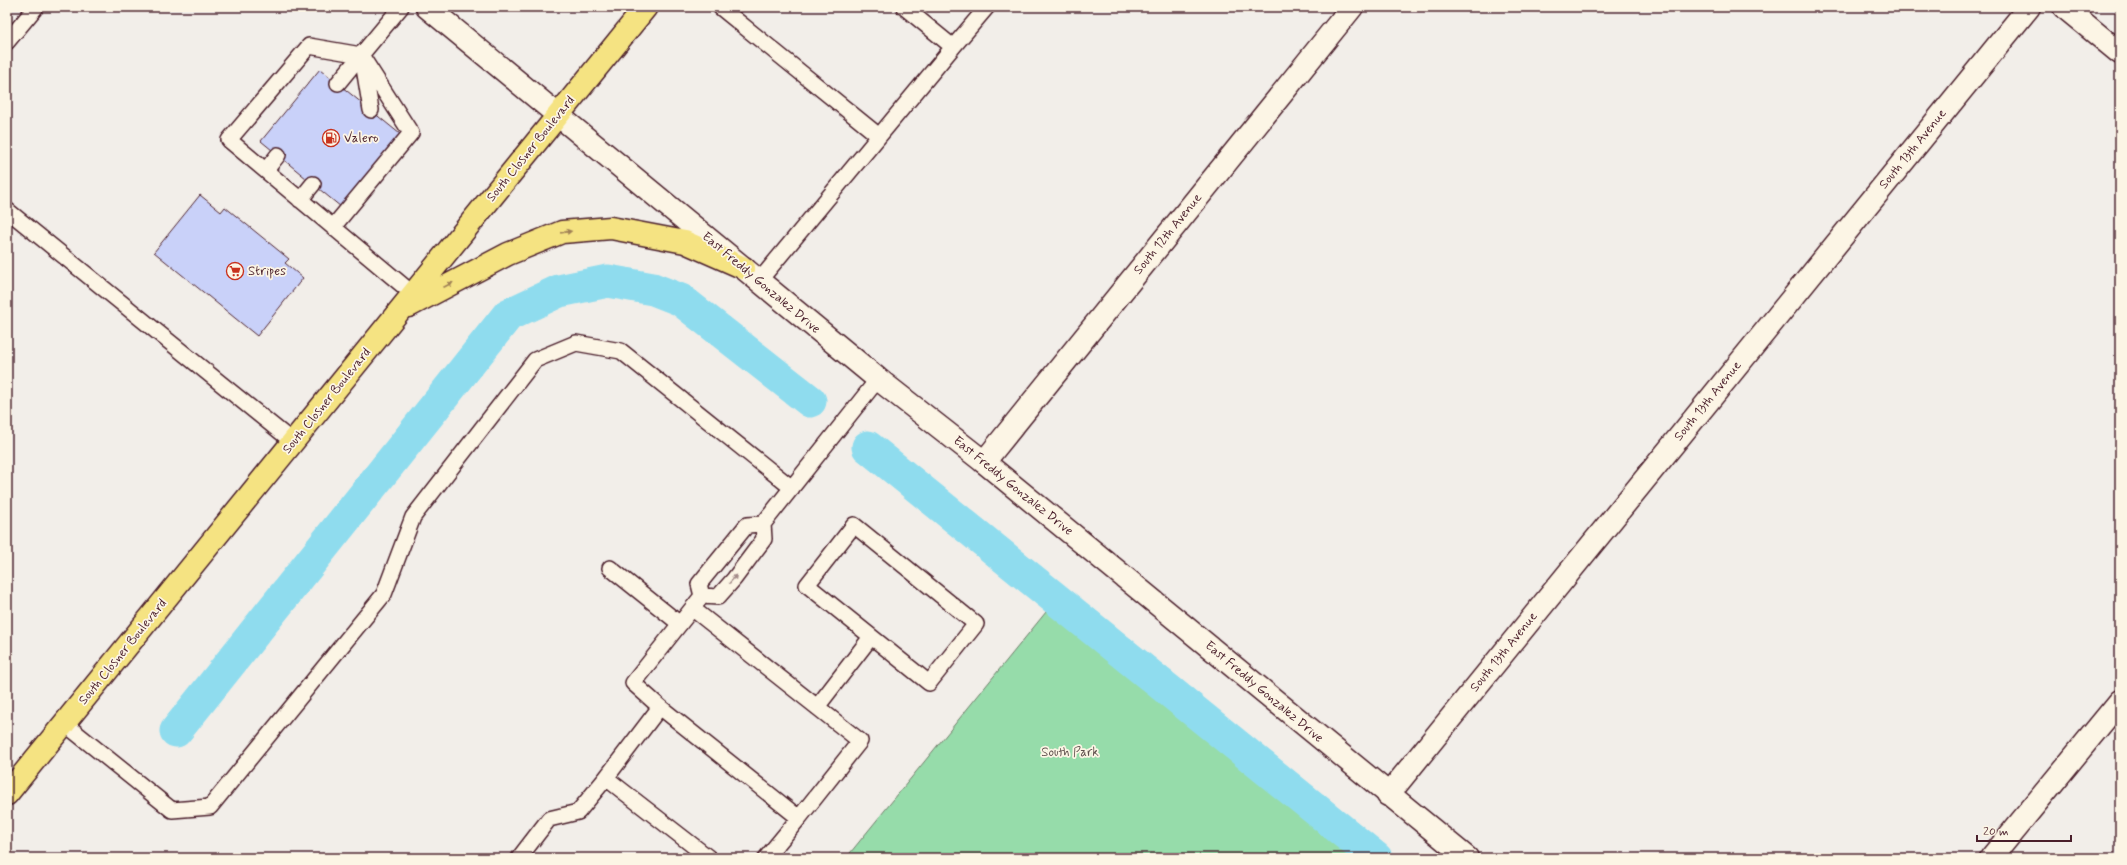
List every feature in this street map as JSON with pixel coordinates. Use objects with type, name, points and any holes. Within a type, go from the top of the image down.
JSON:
[{"type":"main road","name":"South Closner Boulevard","points":[[7,794],[646,7]]},
{"type":"main road","points":[[407,302],[508,254],[562,232],[612,228],[685,242],[752,275]]},
{"type":"street","name":"East Freddy Gonzalez Drive","points":[[427,7],[878,379],[984,462],[1388,795],[1467,858]]},
{"type":"street","name":"South 12th Avenue","points":[[984,462],[1352,7]]},
{"type":"street","name":"South 13th Avenue","points":[[1388,795],[2028,7]]},
{"type":"street","points":[[2064,7],[2120,53]]},
{"type":"street","points":[[1991,858],[2120,701]]},
{"type":"lane","points":[[7,42],[36,7]]},
{"type":"lane","points":[[338,83],[401,7]]},
{"type":"lane","points":[[720,7],[879,136]]},
{"type":"lane","points":[[904,7],[953,47]]},
{"type":"lane","points":[[752,275],[879,136],[987,7]]},
{"type":"lane","points":[[333,227],[411,133],[361,55],[309,46],[230,140],[333,227],[407,302]]},
{"type":"lane","points":[[361,55],[371,110]]},
{"type":"lane","points":[[266,170],[278,155]]},
{"type":"lane","points":[[300,200],[313,184]]},
{"type":"lane","points":[[7,210],[293,442]]},
{"type":"lane","points":[[65,724],[172,810],[210,807],[384,594],[413,516],[535,360],[576,343],[621,351],[792,488]]},
{"type":"lane","points":[[702,596],[718,597],[734,580],[764,539],[763,524],[878,379]]},
{"type":"lane","points":[[763,524],[747,525],[699,584],[702,596],[693,609],[633,683],[660,707],[799,818]]},
{"type":"lane","points":[[854,525],[976,624],[929,683],[871,637],[807,585],[854,525]]},
{"type":"lane","points":[[610,568],[680,624]]},
{"type":"lane","points":[[693,609],[860,741],[766,858]]},
{"type":"lane","points":[[817,707],[871,637]]},
{"type":"lane","points":[[518,858],[549,820],[578,812],[660,707]]},
{"type":"lane","points":[[606,778],[709,858]]},
{"type":"green space","name":"South Park","points":[[1055,601],[1373,858],[846,858]]},
{"type":"building","name":"Valero","points":[[320,69],[400,134],[341,207],[261,141]]},
{"type":"building","name":"Stripes","points":[[200,195],[221,212],[225,207],[289,259],[285,263],[303,278],[257,336],[154,252]]},
{"type":"waterway","points":[[176,731],[508,315],[559,291],[608,281],[653,289],[681,300],[810,401]]},
{"type":"waterway","points":[[868,447],[1376,858]]},
{"type":"place","name":"Valero","points":[[331,138]]},
{"type":"place","name":"Stripes","points":[[235,271]]}]
